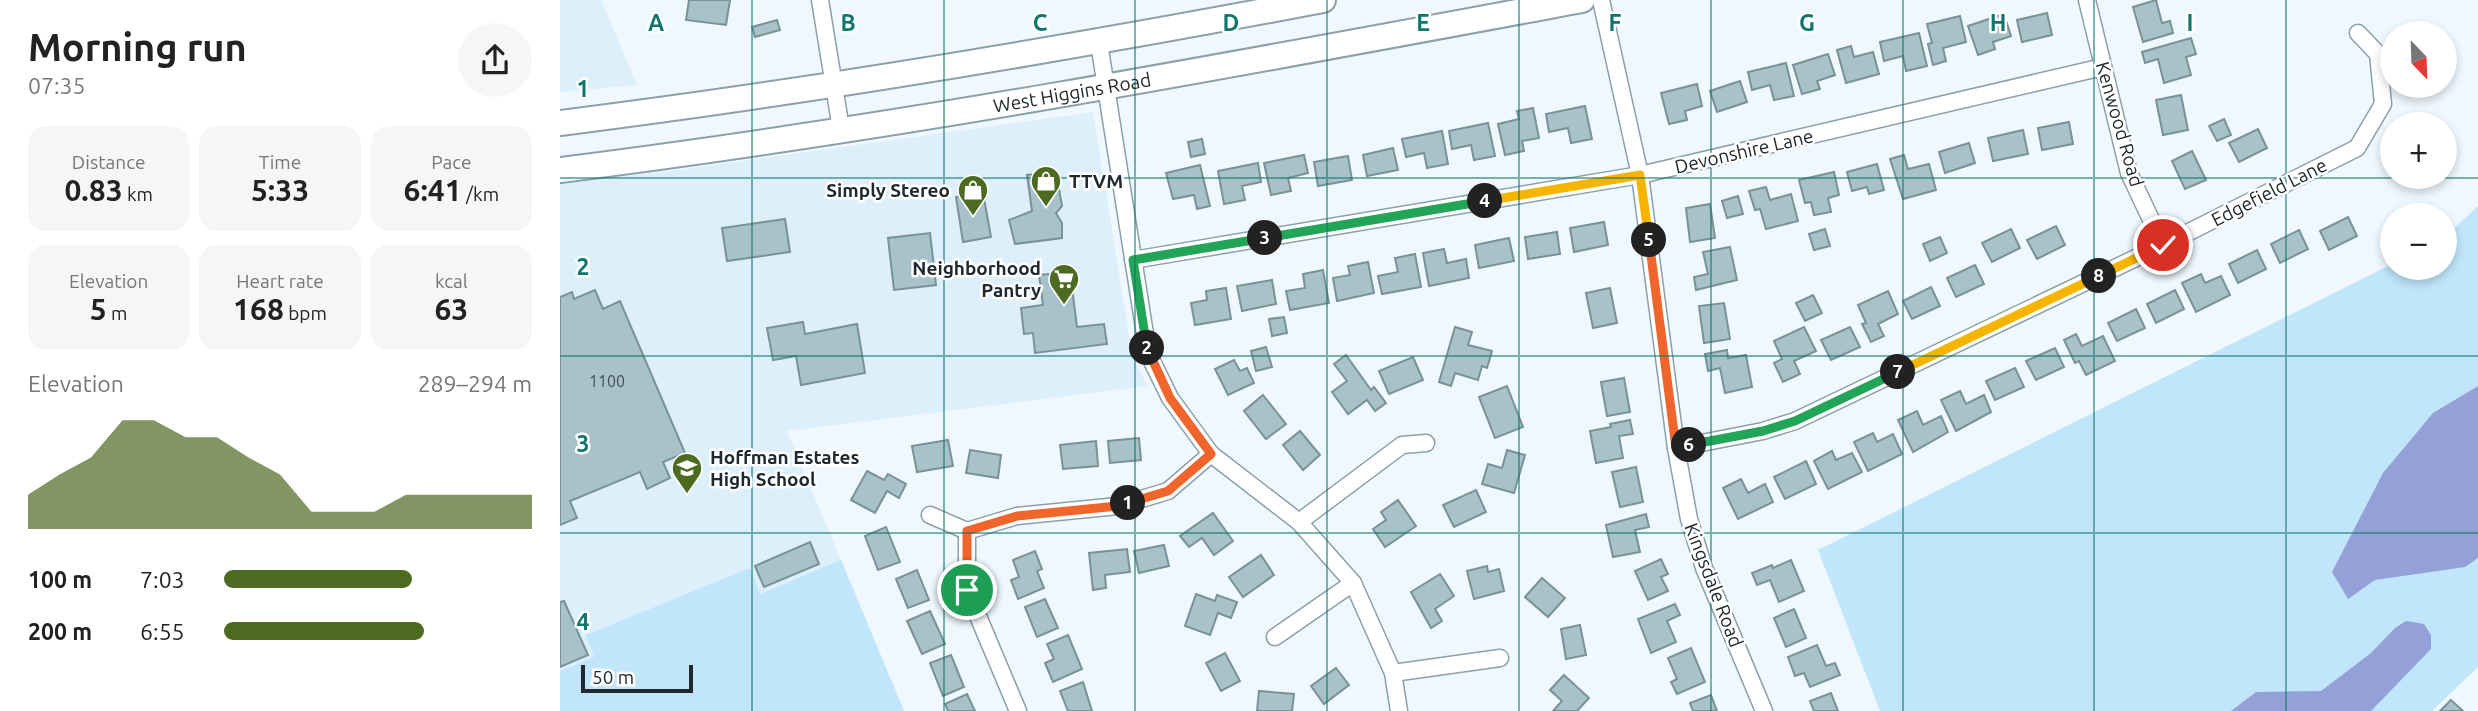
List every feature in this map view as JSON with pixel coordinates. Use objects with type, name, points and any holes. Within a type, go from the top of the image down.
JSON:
[{"type":"main road","points":[[560,123],[665,110],[1099,43],[1323,0]]},
{"type":"main road","name":"West Higgins Road","points":[[560,170],[1106,89],[1582,0]]},
{"type":"street","points":[[820,0],[841,129]]},
{"type":"street","name":"Kingsdale Road","points":[[1601,0],[1640,175],[1686,506],[1698,550],[1764,711]]},
{"type":"street","name":"Kenwood Road","points":[[2087,0],[2129,173],[2163,245]]},
{"type":"street","name":"Edgefield Lane","points":[[1676,448],[1763,431],[1795,421],[2163,245],[2357,148],[2384,104],[2378,54],[2358,33]]},
{"type":"street","points":[[1099,43],[1148,353],[1170,398],[1211,454],[1299,522],[1353,583],[1393,674],[1399,711]]},
{"type":"street","name":"Devonshire Lane","points":[[1133,260],[1640,175],[2102,67]]},
{"type":"street","points":[[1299,522],[1402,444],[1426,443]]},
{"type":"street","points":[[930,514],[967,531],[1017,516],[1118,506],[1168,491],[1211,454]]},
{"type":"street","points":[[967,531],[967,590],[1018,711]]},
{"type":"street","points":[[1275,637],[1353,583]]},
{"type":"street","points":[[1393,674],[1500,657]]},
{"type":"shaded area","points":[[560,0],[601,0],[637,85],[560,92]]},
{"type":"shaded area","points":[[1093,112],[1132,354],[1147,386],[787,431],[904,711],[560,711],[560,184]]},
{"type":"shaded area","points":[[2478,206],[2478,667],[2432,711],[1880,711],[1818,550],[2380,270],[2380,280],[2457,280],[2457,226]]},
{"type":"shaded area","points":[[841,560],[904,711],[560,711],[560,671],[594,657],[586,635],[750,568],[760,594]]},
{"type":"water","points":[[2478,386],[2478,558],[2465,567],[2375,580],[2348,599],[2332,572],[2383,473],[2433,413]]},
{"type":"water","points":[[2406,621],[2424,624],[2431,635],[2431,649],[2371,711],[2231,711],[2256,692],[2321,691],[2371,653],[2395,628]]},
{"type":"building","points":[[689,0],[730,0],[726,25],[686,20]]},
{"type":"building","points":[[2156,0],[2162,23],[2170,21],[2173,33],[2143,42],[2133,7]]},
{"type":"building","points":[[2047,13],[2052,35],[2022,42],[2017,20]]},
{"type":"building","points":[[2004,14],[2011,36],[1993,42],[1995,49],[1978,55],[1968,26]]},
{"type":"building","points":[[1960,16],[1966,42],[1943,48],[1946,61],[1933,65],[1928,44],[1932,43],[1927,24]]},
{"type":"building","points":[[777,20],[780,30],[755,37],[752,27]]},
{"type":"building","points":[[1919,33],[1927,66],[1906,71],[1903,56],[1884,61],[1880,42]]},
{"type":"building","points":[[2191,38],[2196,54],[2186,57],[2191,75],[2164,83],[2158,59],[2145,63],[2142,52]]},
{"type":"building","points":[[1851,46],[1854,57],[1873,52],[1879,74],[1846,83],[1837,50]]},
{"type":"building","points":[[1828,54],[1835,75],[1817,81],[1820,89],[1802,94],[1793,65]]},
{"type":"building","points":[[1786,63],[1794,96],[1774,100],[1770,85],[1752,90],[1748,72]]},
{"type":"building","points":[[1740,81],[1747,102],[1717,112],[1710,91]]},
{"type":"building","points":[[1697,84],[1702,106],[1685,111],[1687,120],[1669,124],[1661,93]]},
{"type":"building","points":[[2181,95],[2188,130],[2163,135],[2156,100]]},
{"type":"building","points":[[1585,106],[1592,139],[1571,143],[1568,128],[1549,132],[1546,114]]},
{"type":"building","points":[[1533,108],[1539,138],[1522,141],[1524,151],[1505,155],[1498,124],[1519,119],[1517,111]]},
{"type":"building","points":[[2224,119],[2231,135],[2217,141],[2209,126]]},
{"type":"building","points":[[2069,122],[2073,144],[2042,150],[2038,128]]},
{"type":"building","points":[[1488,123],[1495,156],[1474,160],[1471,145],[1452,149],[1449,131]]},
{"type":"building","points":[[2258,129],[2267,148],[2239,162],[2229,143]]},
{"type":"building","points":[[2023,130],[2028,154],[1993,161],[1988,138]]},
{"type":"building","points":[[1442,131],[1448,164],[1427,168],[1424,153],[1406,157],[1402,139]]},
{"type":"building","points":[[1202,139],[1205,154],[1191,157],[1188,142]]},
{"type":"building","points":[[1969,143],[1975,163],[1945,173],[1939,152]]},
{"type":"building","points":[[1393,148],[1398,170],[1367,176],[1363,155]]},
{"type":"building","points":[[2192,151],[2206,180],[2185,189],[2172,161]]},
{"type":"building","points":[[1304,155],[1308,173],[1288,178],[1291,191],[1271,195],[1264,163]]},
{"type":"building","points":[[1904,155],[1908,169],[1929,164],[1936,190],[1903,199],[1890,159]]},
{"type":"building","points":[[1348,156],[1352,180],[1318,186],[1314,162]]},
{"type":"building","points":[[1258,163],[1261,182],[1242,186],[1245,200],[1224,204],[1218,171]]},
{"type":"building","points":[[1877,164],[1884,190],[1869,194],[1867,187],[1852,191],[1847,172]]},
{"type":"building","points":[[1200,165],[1210,206],[1197,209],[1194,195],[1173,199],[1166,173]]},
{"type":"building","name":"TTVM","points":[[1056,172],[1062,206],[1056,213],[1062,223],[1062,238],[1015,244],[1009,220],[1032,211],[1027,175]]},
{"type":"building","points":[[1834,172],[1839,195],[1828,198],[1831,212],[1814,215],[1811,202],[1805,203],[1799,180]]},
{"type":"building","points":[[1766,187],[1770,200],[1791,194],[1798,221],[1766,229],[1760,209],[1755,210],[1749,191]]},
{"type":"building","name":"Simply Stereo","points":[[983,193],[991,237],[963,242],[956,197]]},
{"type":"building","points":[[1738,196],[1743,214],[1727,218],[1722,201]]},
{"type":"building","points":[[1710,204],[1715,238],[1690,242],[1686,208]]},
{"type":"building","points":[[2348,217],[2357,236],[2329,250],[2320,231]]},
{"type":"building","points":[[785,219],[790,252],[727,261],[722,228]]},
{"type":"building","points":[[1604,222],[1608,245],[1574,252],[1570,228]]},
{"type":"building","points":[[2056,226],[2065,245],[2037,259],[2027,240]]},
{"type":"building","points":[[1825,229],[1830,246],[1814,250],[1809,234]]},
{"type":"building","points":[[2011,229],[2020,248],[1992,262],[1982,243]]},
{"type":"building","points":[[2299,230],[2308,249],[2280,263],[2271,244]]},
{"type":"building","points":[[1557,232],[1560,254],[1528,259],[1525,237]]},
{"type":"building","points":[[930,233],[936,285],[894,290],[888,238]]},
{"type":"building","points":[[1940,237],[1947,253],[1930,261],[1923,244]]},
{"type":"building","points":[[1509,238],[1514,261],[1479,268],[1475,245]]},
{"type":"building","points":[[1730,247],[1737,280],[1696,290],[1694,277],[1708,274],[1703,252]]},
{"type":"building","points":[[1444,249],[1447,263],[1466,259],[1469,278],[1429,286],[1423,253]]},
{"type":"building","points":[[2257,250],[2266,269],[2238,283],[2229,264]]},
{"type":"building","points":[[1415,254],[1421,287],[1382,294],[1378,276],[1398,272],[1395,258]]},
{"type":"building","points":[[1368,262],[1374,293],[1337,301],[1333,278],[1350,275],[1348,266]]},
{"type":"building","points":[[1975,265],[1984,284],[1956,297],[1947,278]]},
{"type":"building","points":[[1323,270],[1329,303],[1290,310],[1286,291],[1305,288],[1303,274]]},
{"type":"building","points":[[1070,272],[1077,327],[1104,324],[1107,344],[1035,353],[1033,333],[1024,334],[1021,308],[1043,305],[1039,275]]},
{"type":"building","points":[[2201,274],[2205,283],[2221,276],[2230,295],[2196,312],[2182,283]]},
{"type":"building","points":[[1272,280],[1276,304],[1242,311],[1237,286]]},
{"type":"building","points":[[1931,287],[1940,306],[1912,319],[1903,301]]},
{"type":"building","points":[[1226,288],[1231,319],[1195,325],[1191,303],[1207,300],[1206,291]]},
{"type":"building","points":[[1610,288],[1617,323],[1593,328],[1586,293]]},
{"type":"building","name":"Hoffman Estates High School","points":[[595,290],[603,309],[620,301],[685,453],[663,462],[670,478],[647,489],[640,472],[570,501],[577,518],[560,525],[560,297],[572,292],[574,299]]},
{"type":"building","points":[[2175,290],[2184,309],[2156,323],[2147,304]]},
{"type":"building","points":[[1888,291],[1898,314],[1878,324],[1884,336],[1871,342],[1862,324],[1866,323],[1858,305]]},
{"type":"building","points":[[1813,295],[1822,313],[1805,321],[1796,303]]},
{"type":"building","points":[[1724,303],[1730,339],[1704,343],[1699,306]]},
{"type":"building","points":[[2136,309],[2145,328],[2117,341],[2108,323]]},
{"type":"building","points":[[1284,317],[1287,333],[1272,336],[1269,319]]},
{"type":"building","points":[[803,322],[805,334],[857,324],[865,373],[801,385],[796,356],[773,360],[767,328]]},
{"type":"building","points":[[1455,327],[1472,332],[1468,345],[1492,351],[1487,368],[1482,366],[1478,380],[1455,373],[1451,386],[1439,382]]},
{"type":"building","points":[[1804,327],[1816,351],[1794,361],[1800,374],[1783,382],[1774,363],[1782,359],[1774,341]]},
{"type":"building","points":[[1850,327],[1860,347],[1831,360],[1821,340]]},
{"type":"building","points":[[2076,334],[2082,346],[2103,336],[2115,361],[2086,375],[2079,361],[2075,363],[2064,340]]},
{"type":"building","points":[[1266,347],[1272,367],[1256,371],[1251,351]]},
{"type":"building","points":[[2055,348],[2064,367],[2036,380],[2026,361]]},
{"type":"building","points":[[1727,350],[1728,358],[1746,355],[1752,387],[1725,393],[1720,368],[1708,371],[1705,354]]},
{"type":"building","points":[[1346,355],[1371,390],[1374,387],[1386,403],[1375,411],[1367,400],[1348,414],[1332,392],[1347,381],[1334,364]]},
{"type":"building","points":[[1413,357],[1423,380],[1389,394],[1379,371]]},
{"type":"building","points":[[1234,360],[1240,371],[1247,368],[1254,383],[1228,395],[1215,369]]},
{"type":"building","points":[[2015,368],[2024,387],[1995,400],[1986,381]]},
{"type":"building","points":[[1624,378],[1630,412],[1607,416],[1601,382]]},
{"type":"building","points":[[1507,386],[1523,427],[1495,438],[1479,397]]},
{"type":"building","points":[[1960,391],[1966,404],[1984,395],[1991,412],[1956,431],[1941,400]]},
{"type":"building","points":[[1263,395],[1286,424],[1266,439],[1244,411]]},
{"type":"building","points":[[1917,411],[1923,425],[1941,416],[1948,432],[1913,452],[1898,420]]},
{"type":"building","points":[[1630,420],[1633,434],[1619,436],[1623,458],[1596,463],[1590,431]]},
{"type":"building","points":[[1300,431],[1320,455],[1303,470],[1283,445]]},
{"type":"building","points":[[1873,433],[1877,442],[1893,434],[1902,454],[1868,471],[1854,442]]},
{"type":"building","points":[[1139,438],[1141,460],[1110,463],[1108,441]]},
{"type":"building","points":[[948,440],[953,466],[917,472],[912,446]]},
{"type":"building","points":[[1096,441],[1098,466],[1063,469],[1060,445]]},
{"type":"building","points":[[970,450],[1001,455],[998,478],[966,473]]},
{"type":"building","points":[[1507,450],[1525,455],[1514,493],[1482,484],[1488,464],[1502,468]]},
{"type":"building","points":[[1832,451],[1836,460],[1852,453],[1862,472],[1828,489],[1814,461]]},
{"type":"building","points":[[1806,461],[1816,484],[1785,499],[1774,477]]},
{"type":"building","points":[[1636,467],[1643,502],[1620,507],[1612,472]]},
{"type":"building","points":[[867,471],[884,480],[888,474],[906,484],[899,498],[887,491],[875,513],[851,500]]},
{"type":"building","points":[[1741,479],[1748,493],[1765,484],[1773,502],[1738,519],[1723,488]]},
{"type":"building","points":[[1476,490],[1486,512],[1454,527],[1443,505]]},
{"type":"building","points":[[1398,500],[1416,526],[1385,547],[1373,529],[1386,520],[1381,512]]},
{"type":"building","points":[[1213,513],[1233,541],[1214,555],[1202,538],[1189,547],[1180,536]]},
{"type":"building","points":[[1646,514],[1649,527],[1635,530],[1640,552],[1613,557],[1606,525]]},
{"type":"building","points":[[886,527],[900,562],[878,570],[865,536]]},
{"type":"building","points":[[810,542],[819,564],[764,587],[755,566]]},
{"type":"building","points":[[1164,545],[1169,566],[1139,573],[1134,551]]},
{"type":"building","points":[[1127,549],[1130,572],[1105,575],[1106,588],[1093,590],[1089,553]]},
{"type":"building","points":[[1035,551],[1042,569],[1037,571],[1044,588],[1018,599],[1011,580],[1019,577],[1013,560]]},
{"type":"building","points":[[1261,555],[1274,575],[1243,597],[1229,577]]},
{"type":"building","points":[[1661,559],[1668,574],[1661,577],[1668,591],[1648,600],[1635,571]]},
{"type":"building","points":[[1791,560],[1804,591],[1779,602],[1770,580],[1757,585],[1752,573]]},
{"type":"building","points":[[1487,566],[1488,572],[1499,569],[1504,591],[1474,599],[1467,571]]},
{"type":"building","points":[[917,570],[929,600],[908,608],[896,579]]},
{"type":"building","points":[[1440,574],[1454,596],[1435,609],[1442,621],[1431,628],[1411,592]]},
{"type":"building","points":[[1542,578],[1565,598],[1548,617],[1525,597]]},
{"type":"building","points":[[1196,594],[1215,601],[1217,595],[1237,602],[1231,618],[1218,613],[1210,635],[1185,626]]},
{"type":"building","points":[[1045,599],[1058,628],[1037,637],[1025,607]]},
{"type":"building","points":[[564,601],[588,655],[560,667],[560,602]]},
{"type":"building","points":[[1675,604],[1680,615],[1667,621],[1676,642],[1651,653],[1638,619]]},
{"type":"building","points":[[1794,609],[1806,638],[1786,647],[1774,618]]},
{"type":"building","points":[[930,611],[945,644],[922,654],[907,621]]},
{"type":"building","points":[[1580,625],[1586,655],[1566,659],[1561,629]]},
{"type":"building","points":[[1068,635],[1082,669],[1053,682],[1045,663],[1054,659],[1047,644]]},
{"type":"building","points":[[1817,645],[1826,666],[1835,663],[1840,675],[1810,687],[1804,673],[1795,676],[1788,657]]},
{"type":"building","points":[[1691,648],[1705,682],[1677,694],[1671,682],[1677,679],[1668,658]]},
{"type":"building","points":[[1225,653],[1240,681],[1221,691],[1206,663]]},
{"type":"building","points":[[951,655],[964,687],[943,696],[930,663]]},
{"type":"building","points":[[1336,668],[1349,685],[1324,704],[1311,686]]},
{"type":"building","points":[[1564,675],[1589,698],[1577,711],[1553,711],[1562,701],[1550,690]]},
{"type":"building","points":[[1083,682],[1092,711],[1068,711],[1060,691]]},
{"type":"building","points":[[1259,691],[1294,694],[1292,711],[1257,711]]},
{"type":"building","points":[[1831,693],[1838,711],[1814,711],[1810,701]]},
{"type":"building","points":[[967,694],[975,711],[948,711],[945,704]]},
{"type":"building","points":[[1711,695],[1717,711],[1693,711],[1690,703]]},
{"type":"building","points":[[2451,700],[2463,711],[2440,711]]},
{"type":"place","name":"TTVM","points":[[1046,208]]},
{"type":"place","name":"Simply Stereo","points":[[973,217]]},
{"type":"place","name":"Neighborhood Pantry","points":[[1064,306]]},
{"type":"place","name":"Hoffman Estates High School","points":[[687,495]]},
{"type":"route","points":[[967,590],[967,531],[1017,516],[1118,506],[1168,491],[1211,454],[1170,398],[1148,353],[1133,260],[1640,175],[1676,448],[1763,431],[1795,421],[2163,245]]}]
